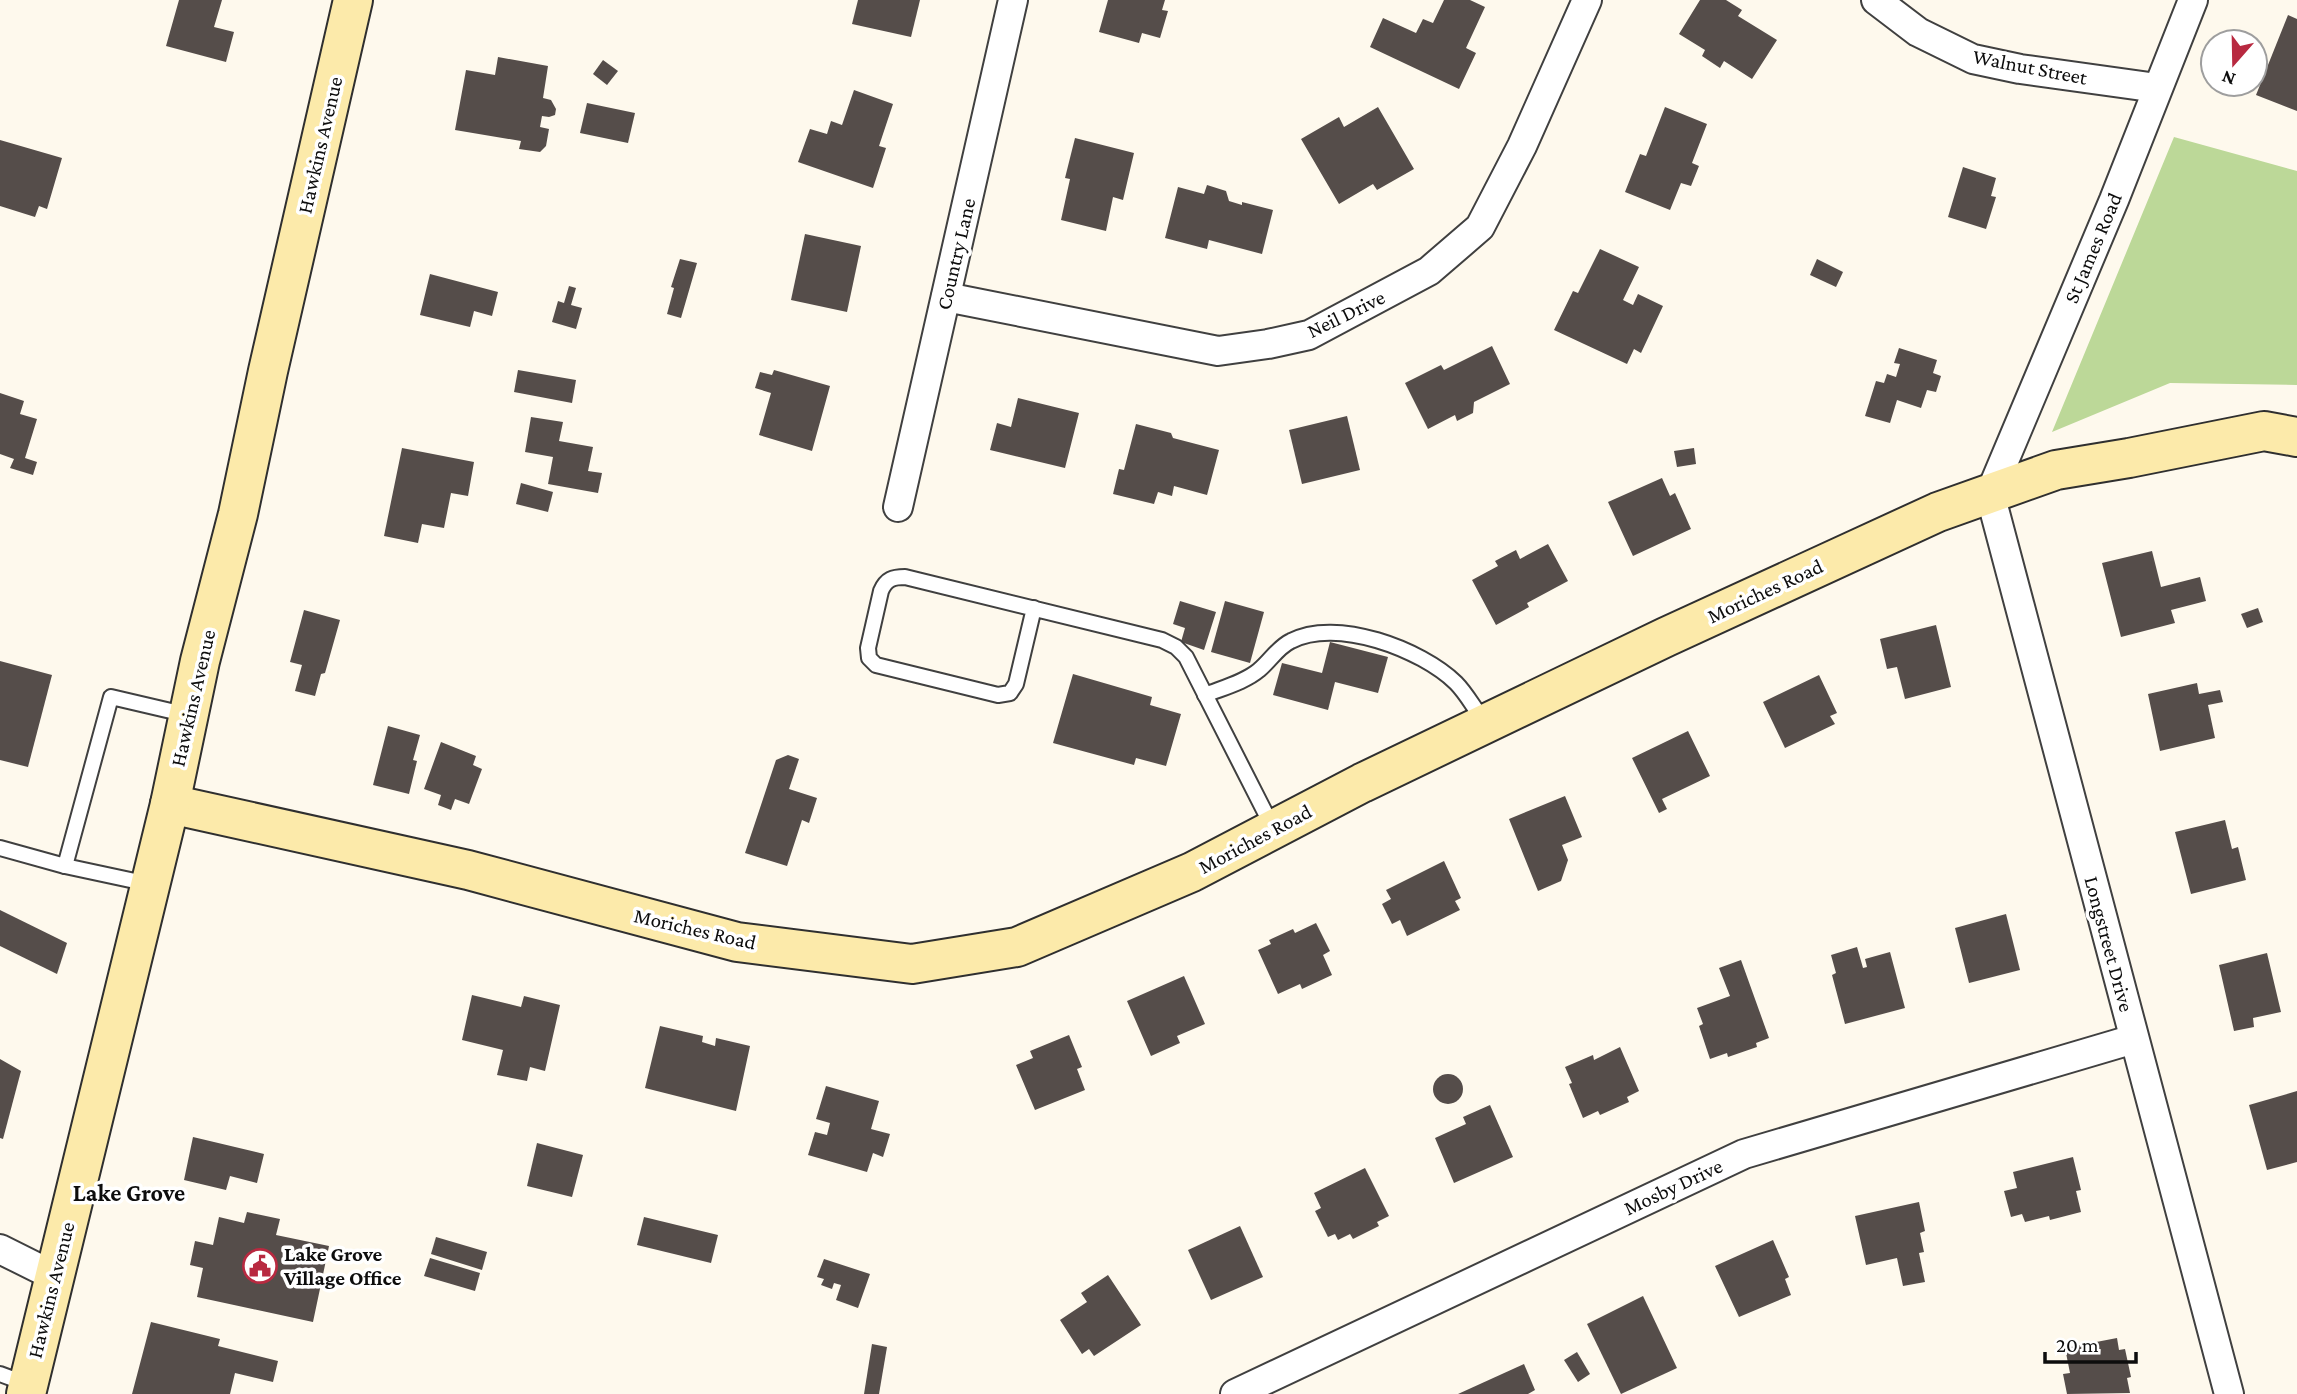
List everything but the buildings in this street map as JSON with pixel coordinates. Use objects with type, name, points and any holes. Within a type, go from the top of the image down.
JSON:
[{"type":"street","name":"Hawkins Avenue","points":[[18,1384],[54,1276],[170,804],[200,661],[238,514],[353,0]]},
{"type":"street","name":"Country Lane","points":[[898,507],[1013,0]]},
{"type":"street","name":"Neil Drive","points":[[946,297],[1218,351],[1309,335],[1429,271],[1480,227],[1522,146],[1587,0]]},
{"type":"street","name":"Walnut Street","points":[[1876,0],[1917,32],[1973,59],[2020,69],[2157,88]]},
{"type":"street","name":"St James Road","points":[[1990,494],[2114,200],[2193,0]]},
{"type":"street","name":"Moriches Road","points":[[170,804],[468,870],[737,942],[912,964],[1017,947],[1192,872],[1362,783],[1666,636],[1938,512],[2056,470],[2264,431],[2297,437]]},
{"type":"street","name":"Longstreet Drive","points":[[1990,494],[2229,1394]]},
{"type":"street","name":"Mosby Drive","points":[[1235,1394],[1744,1154],[2134,1040]]},
{"type":"street","points":[[0,1249],[54,1276]]},
{"type":"lane","points":[[1034,608],[1016,684],[1010,693],[998,695],[984,692],[876,665],[869,658],[868,648],[881,591],[884,583],[894,577],[905,577],[1034,608],[1162,640],[1186,657],[1273,830]]},
{"type":"lane","points":[[1205,695],[1257,672],[1288,642],[1309,633],[1326,631],[1368,639],[1418,657],[1457,684],[1486,723]]},
{"type":"lane","points":[[65,866],[111,697],[188,715]]},
{"type":"lane","points":[[0,848],[65,866],[150,884]]},
{"type":"green space","points":[[2174,137],[2297,171],[2297,385],[2170,383],[2052,432]]},
{"type":"place","name":"Lake Grove Village Office","points":[[260,1266]]},
{"type":"district","name":"Lake Grove","points":[[129,1192]]}]
